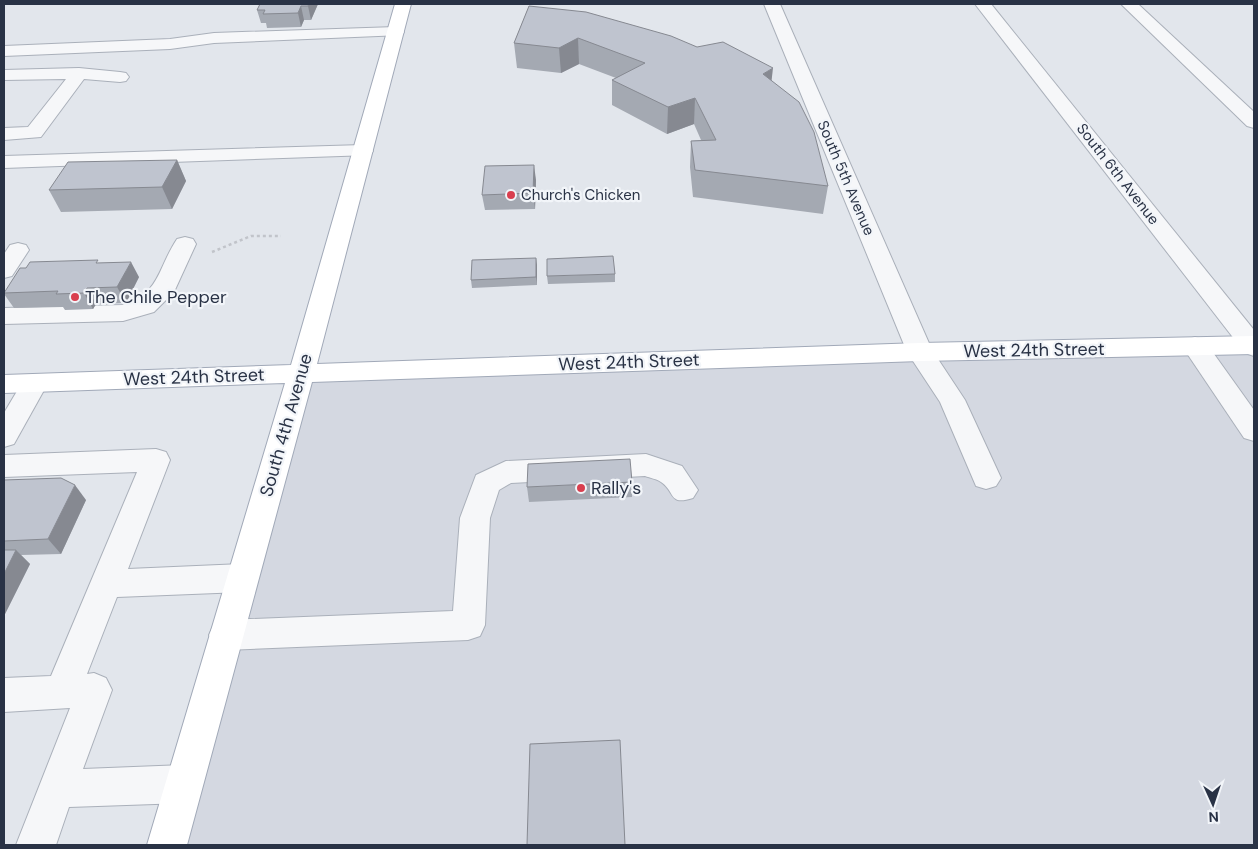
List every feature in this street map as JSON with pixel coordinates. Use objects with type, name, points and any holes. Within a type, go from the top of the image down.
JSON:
[{"type":"main road","name":"South 4th Avenue","points":[[167,845],[403,4]]},
{"type":"main road","name":"West 24th Street","points":[[4,384],[920,352],[1254,346]]},
{"type":"street","name":"South 5th Avenue","points":[[772,4],[920,352],[952,400],[986,478]]},
{"type":"street","name":"South 6th Avenue","points":[[983,4],[1254,346]]},
{"type":"street","points":[[1129,4],[1254,122]]},
{"type":"street","points":[[4,50],[170,44],[214,38],[396,32]]},
{"type":"street","points":[[4,134],[34,133],[78,73]]},
{"type":"street","points":[[4,75],[78,73],[120,77]]},
{"type":"street","points":[[4,162],[363,150]]},
{"type":"street","points":[[4,316],[123,313],[145,306],[162,292],[185,244]]},
{"type":"street","points":[[4,271],[18,250]]},
{"type":"street","points":[[1195,346],[1254,431]]},
{"type":"street","points":[[4,437],[35,383]]},
{"type":"street","points":[[4,466],[156,460],[62,692]]},
{"type":"street","points":[[226,635],[468,625],[474,518],[486,483],[506,472],[646,465],[672,474],[683,490]]},
{"type":"street","points":[[106,584],[242,578]]},
{"type":"street","points":[[4,695],[94,690],[36,845]]},
{"type":"street","points":[[56,789],[184,784]]},
{"type":"shaded area","points":[[1253,345],[1254,845],[169,845],[300,373]]},
{"type":"building","points":[[260,4],[309,4],[308,6],[301,6],[298,13],[263,14],[265,10],[257,10]]},
{"type":"building","points":[[529,6],[586,12],[671,36],[697,47],[723,42],[773,68],[763,74],[799,102],[814,132],[828,186],[695,170],[691,141],[716,140],[695,98],[668,107],[612,80],[645,63],[578,38],[559,48],[514,43]]},
{"type":"building","points":[[177,160],[162,187],[49,190],[68,162]]},
{"type":"building","points":[[534,165],[533,193],[482,195],[485,166]]},
{"type":"building","points":[[613,256],[615,274],[547,276],[547,259]]},
{"type":"building","points":[[536,258],[536,277],[471,280],[472,260]]},
{"type":"building","points":[[98,260],[96,263],[131,262],[117,287],[87,288],[84,293],[56,294],[58,291],[4,293],[20,268],[26,268],[30,262]]},
{"type":"building","points":[[630,459],[632,482],[527,487],[528,464]]},
{"type":"building","points":[[61,478],[75,485],[48,539],[4,541],[4,480]]},
{"type":"building","points":[[4,550],[16,550],[4,574]]},
{"type":"building","points":[[620,740],[625,845],[527,845],[530,744]]},
{"type":"place","name":"Church's Chicken","points":[[511,195]]},
{"type":"place","name":"The Chile Pepper","points":[[75,297]]},
{"type":"place","name":"Rally's","points":[[581,488]]}]
